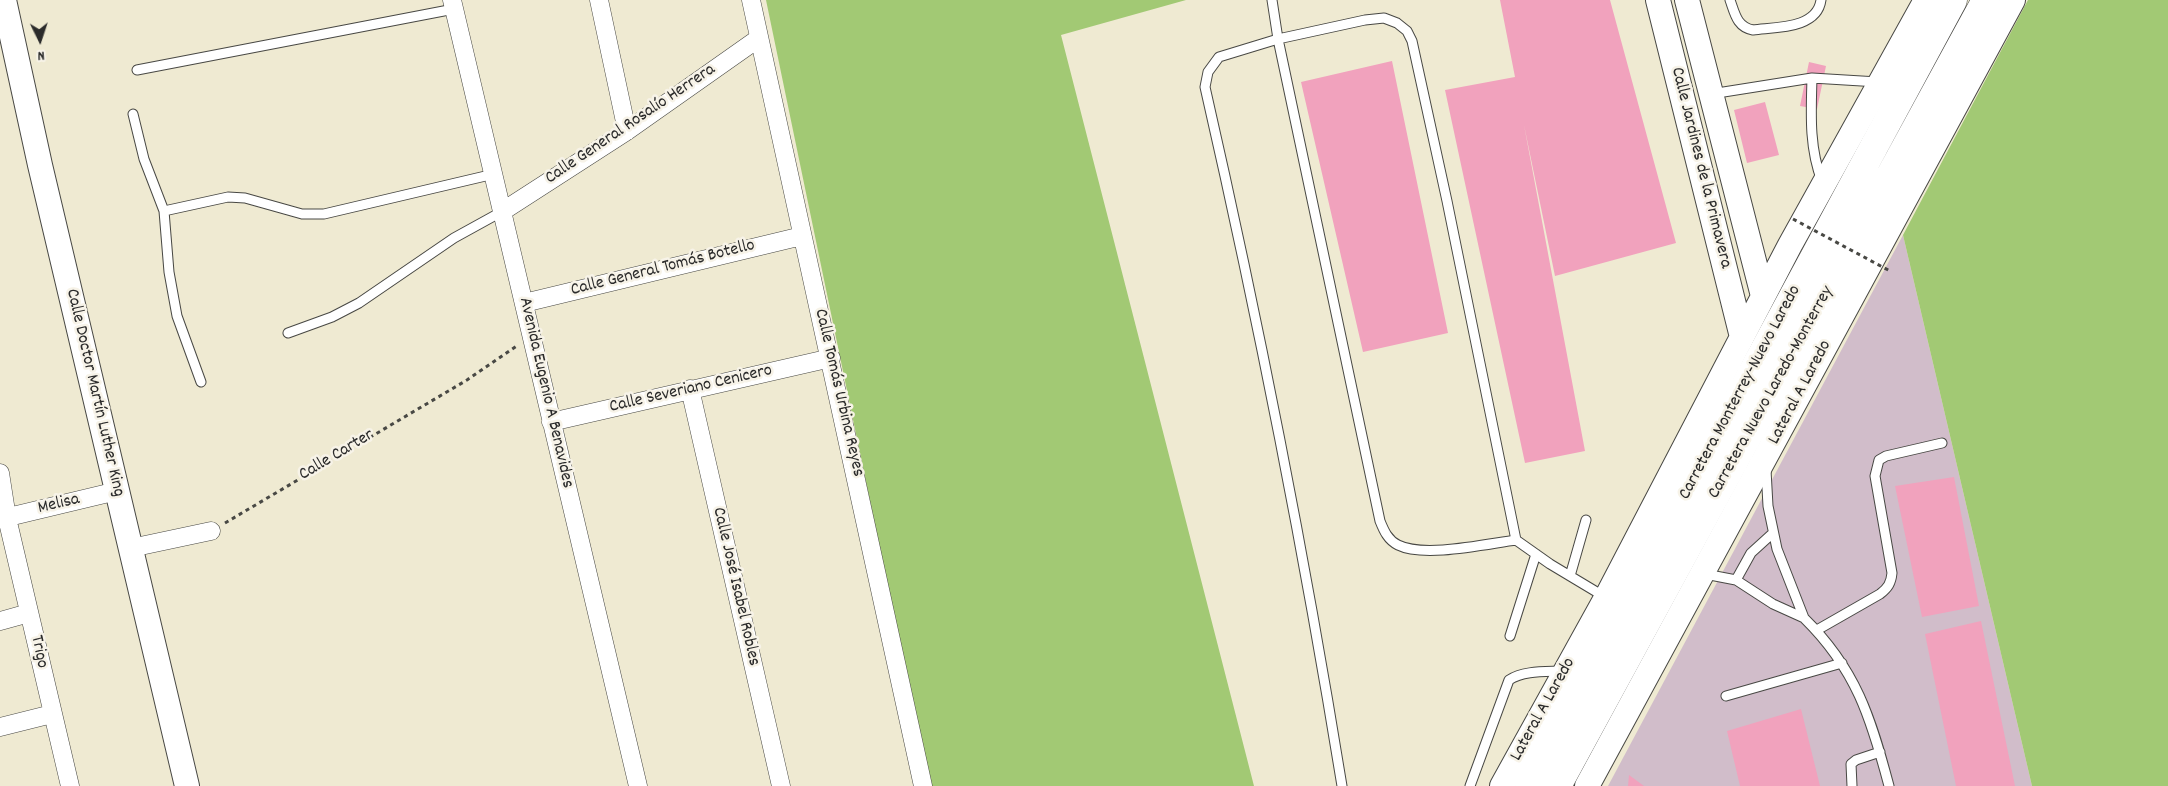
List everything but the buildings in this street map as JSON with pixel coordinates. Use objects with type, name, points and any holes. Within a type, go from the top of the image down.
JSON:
[{"type":"highway","name":"Carretera Monterrey-Nuevo Laredo","points":[[1529,786],[1576,675],[1953,0]]},
{"type":"highway","name":"Carretera Nuevo Laredo-Monterrey","points":[[1557,786],[1986,0]]},
{"type":"street","name":"Calle Doctor Martín Luther King","points":[[4,0],[40,165],[187,786]]},
{"type":"street","points":[[599,0],[627,131]]},
{"type":"street","name":"Calle Tomás Urbina Reyes","points":[[751,0],[923,786]]},
{"type":"street","name":"Calle Jardines de la Primavera","points":[[1658,0],[1742,337]]},
{"type":"street","name":"Calle Jardines de la Primavera","points":[[1687,0],[1763,296]]},
{"type":"street","points":[[1615,603],[1763,296],[1926,0]]},
{"type":"street","name":"Lateral A Laredo","points":[[1587,786],[2013,0]]},
{"type":"street","name":"Avenida Eugenio A Benavides","points":[[453,5],[638,786]]},
{"type":"street","name":"Calle General Rosalío Herrera","points":[[503,211],[627,131],[759,38]]},
{"type":"street","name":"Calle General Tomás Botello","points":[[524,303],[802,236]]},
{"type":"street","name":"Calle Severiano Cenicero","points":[[551,422],[830,358]]},
{"type":"street","name":"Calle José Isabel Robles","points":[[690,389],[780,786]]},
{"type":"street","name":"Trigo","points":[[1,476],[3,518],[30,613],[70,786]]},
{"type":"street","name":"Melisa","points":[[3,518],[118,491]]},
{"type":"street","points":[[131,548],[211,531]]},
{"type":"street","points":[[0,621],[30,613]]},
{"type":"street","name":"Lateral A Laredo","points":[[1502,786],[1576,675]]},
{"type":"street","points":[[0,726],[52,714]]},
{"type":"lane","points":[[1272,0],[1278,40],[1380,521],[1387,536],[1397,545],[1411,550],[1436,550],[1516,540],[1615,603]]},
{"type":"lane","points":[[1730,0],[1739,23],[1746,29],[1753,30],[1802,22],[1811,18],[1818,11],[1821,0]]},
{"type":"lane","points":[[137,70],[453,5]]},
{"type":"lane","points":[[1342,786],[1316,622],[1239,234],[1205,87],[1208,72],[1219,57],[1278,40],[1365,20],[1384,18],[1397,23],[1407,31],[1412,42],[1447,201],[1516,540]]},
{"type":"lane","points":[[1812,78],[1812,134],[1816,161],[1824,184]]},
{"type":"lane","points":[[1711,94],[1812,78],[1880,82]]},
{"type":"lane","points":[[133,114],[144,159],[164,212],[169,272],[177,316],[201,382]]},
{"type":"lane","points":[[164,212],[228,197],[245,198],[302,214],[324,214],[494,174]]},
{"type":"lane","points":[[288,333],[332,317],[359,304],[454,238],[503,211]]},
{"type":"lane","points":[[1817,630],[1880,594],[1891,582],[1892,573],[1875,476],[1879,460],[1886,456],[1942,443]]},
{"type":"lane","points":[[1765,460],[1768,506],[1773,533],[1783,567],[1804,618]]},
{"type":"lane","points":[[1570,576],[1586,520]]},
{"type":"lane","points":[[1736,580],[1751,553],[1773,533]]},
{"type":"lane","points":[[1510,636],[1536,554]]},
{"type":"lane","points":[[1702,574],[1736,580],[1773,604],[1804,618],[1817,630],[1842,663],[1859,692],[1870,718],[1889,786]]},
{"type":"lane","points":[[1726,696],[1842,663]]},
{"type":"lane","points":[[1470,786],[1509,680],[1514,676],[1530,673],[1576,675]]},
{"type":"lane","points":[[1852,786],[1851,764],[1856,760],[1880,752]]},
{"type":"path","points":[[1793,219],[1890,271]]},
{"type":"path","name":"Calle Carter","points":[[211,531],[467,380],[532,335]]},
{"type":"shaded area","points":[[1903,235],[2032,786],[1608,786]]},
{"type":"green space","points":[[766,0],[1186,0],[1061,35],[1254,786],[929,786]]},
{"type":"green space","points":[[2028,0],[2168,0],[2168,786],[2032,786],[1903,235]]}]
